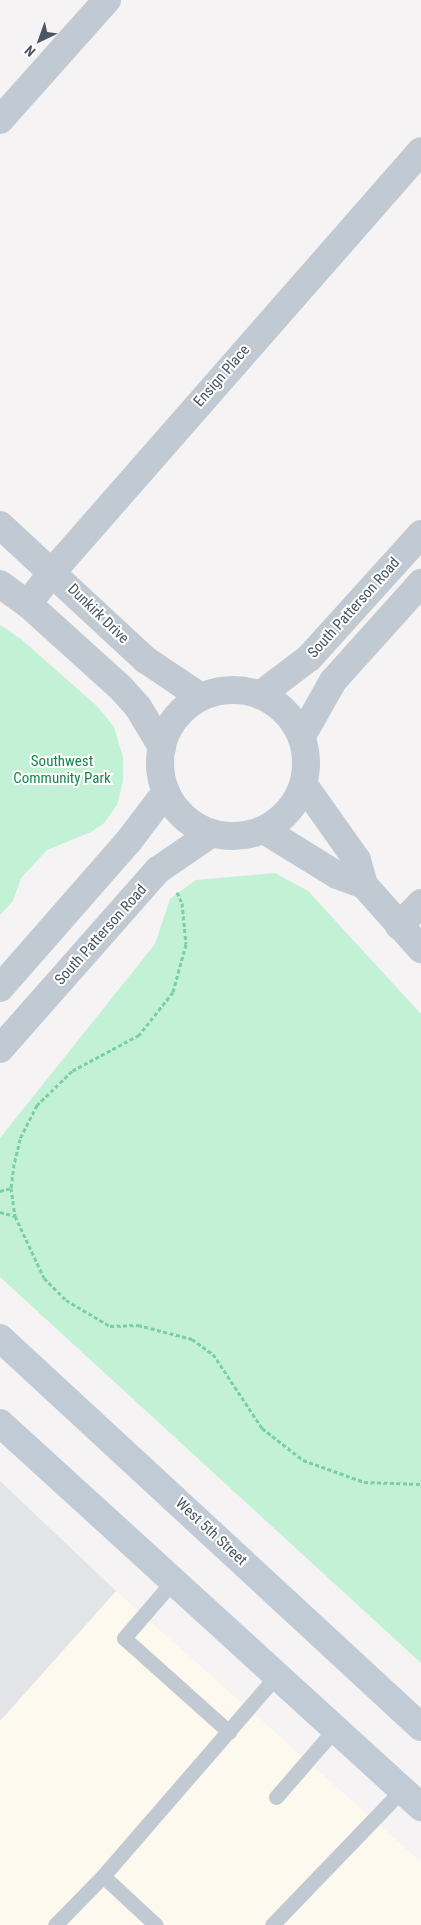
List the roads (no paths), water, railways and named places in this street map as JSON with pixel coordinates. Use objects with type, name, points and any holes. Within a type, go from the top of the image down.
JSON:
[{"type":"main road","name":"West 5th Street","points":[[0,1338],[421,1727]]},
{"type":"main road","points":[[0,1423],[412,1798]]},
{"type":"street","points":[[0,120],[107,0]]},
{"type":"street","name":"Ensign Place","points":[[28,604],[53,571],[421,151]]},
{"type":"street","name":"Dunkirk Drive","points":[[0,525],[53,571],[146,660],[201,698]]},
{"type":"street","name":"South Patterson Road","points":[[260,695],[309,658],[421,534]]},
{"type":"street","points":[[302,736],[333,681],[421,583]]},
{"type":"street","points":[[0,584],[28,604],[120,687],[138,707],[162,747]]},
{"type":"street","points":[[240,690],[260,695],[277,705],[292,719],[302,736],[307,760],[304,785],[295,803],[282,818],[264,830],[247,835],[212,833],[187,820],[166,792],[160,770],[162,747],[170,726],[183,710],[201,698],[220,691],[240,690]]},
{"type":"street","points":[[304,785],[356,860],[364,885],[421,949]]},
{"type":"street","points":[[0,988],[128,842],[166,792]]},
{"type":"street","points":[[264,830],[337,875],[364,885]]},
{"type":"street","name":"South Patterson Road","points":[[0,1049],[158,870],[212,833]]},
{"type":"street","points":[[399,926],[421,902]]},
{"type":"lane","points":[[173,1581],[124,1638],[229,1732]]},
{"type":"lane","points":[[55,1925],[103,1876],[276,1676]]},
{"type":"lane","points":[[276,1797],[335,1729]]},
{"type":"lane","points":[[272,1925],[412,1798]]},
{"type":"lane","points":[[103,1876],[156,1925]]},
{"type":"park label","name":"Southwest Community Park","points":[[62,770]]}]
